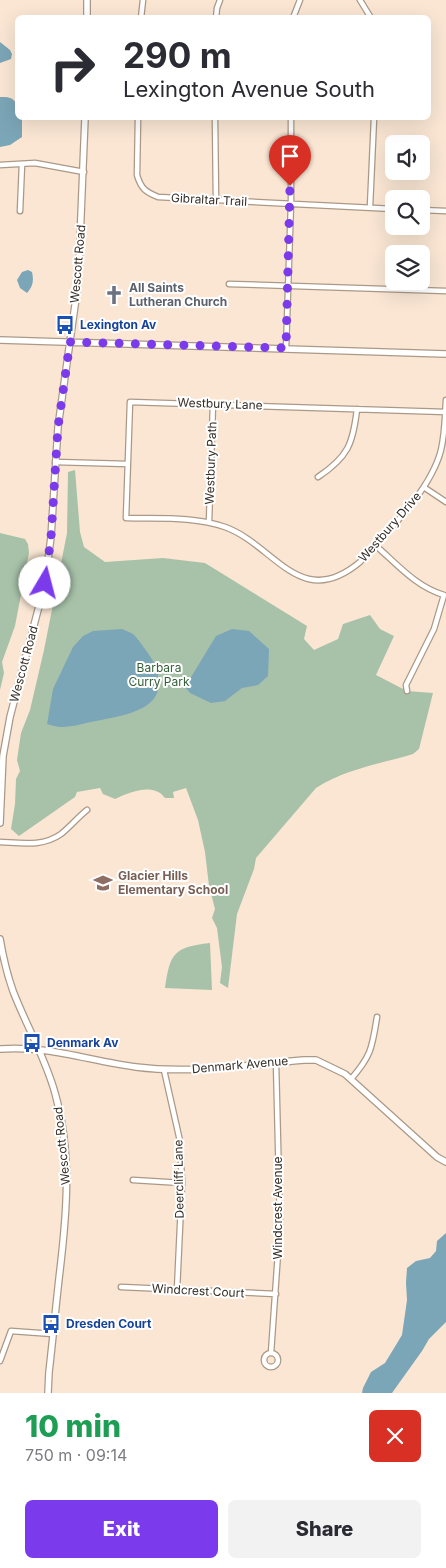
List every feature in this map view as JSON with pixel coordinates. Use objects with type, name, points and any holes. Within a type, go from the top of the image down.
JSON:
[{"type":"street","points":[[87,0],[87,15]]},
{"type":"street","points":[[141,15],[143,0]]},
{"type":"street","points":[[217,15],[220,0]]},
{"type":"street","points":[[295,15],[300,0]]},
{"type":"street","points":[[360,0],[369,15]]},
{"type":"street","name":"Wescott Road","points":[[0,823],[3,756],[45,583],[51,537],[54,462],[79,264],[85,120]]},
{"type":"street","name":"Gibraltar Trail","points":[[138,120],[137,175],[140,184],[146,192],[158,197],[385,208]]},
{"type":"street","points":[[215,120],[216,200]]},
{"type":"street","points":[[286,348],[291,120]]},
{"type":"street","points":[[370,207],[374,120]]},
{"type":"street","points":[[0,165],[35,163],[84,172]]},
{"type":"street","points":[[20,211],[22,164]]},
{"type":"street","points":[[430,210],[446,211]]},
{"type":"street","points":[[229,284],[446,291]]},
{"type":"street","points":[[0,340],[446,354]]},
{"type":"street","name":"Westbury Drive","points":[[128,464],[126,518],[209,522],[241,535],[290,571],[305,578],[319,580],[334,578],[348,572],[360,562],[425,488],[441,452],[446,400]]},
{"type":"street","name":"Westbury Lane","points":[[128,464],[130,402],[446,412]]},
{"type":"street","name":"Westbury Path","points":[[209,522],[214,404]]},
{"type":"street","points":[[318,477],[333,467],[345,454],[355,433],[357,409]]},
{"type":"street","points":[[54,462],[128,464]]},
{"type":"street","points":[[425,488],[446,502]]},
{"type":"street","points":[[375,545],[418,583],[445,595],[434,629],[406,685],[406,692]]},
{"type":"street","points":[[0,842],[37,843],[49,840],[64,831],[87,810]]},
{"type":"street","name":"Wescott Road","points":[[0,939],[5,966],[46,1064],[60,1111],[68,1174],[66,1215],[48,1393]]},
{"type":"street","points":[[351,1079],[364,1065],[372,1050],[377,1017]]},
{"type":"street","name":"Denmark Avenue","points":[[0,1049],[38,1048],[134,1067],[164,1070],[220,1068],[316,1060],[345,1074],[437,1157],[446,1162]]},
{"type":"street","name":"Windcrest Avenue","points":[[271,1353],[280,1224],[276,1063]]},
{"type":"street","name":"Deercliff Lane","points":[[164,1070],[180,1141],[182,1182],[177,1290]]},
{"type":"street","points":[[133,1180],[182,1182]]},
{"type":"street","name":"Windcrest Court","points":[[121,1287],[276,1294]]},
{"type":"street","points":[[0,1361],[11,1331],[53,1334]]},
{"type":"green space","name":"Barbara Curry Park","points":[[75,470],[80,532],[84,547],[105,562],[163,558],[205,563],[307,626],[304,639],[314,650],[338,639],[343,624],[370,615],[380,629],[394,636],[376,675],[407,691],[433,693],[419,749],[413,754],[339,776],[316,788],[256,858],[254,869],[237,914],[228,988],[220,983],[222,967],[217,928],[212,918],[215,909],[209,886],[205,852],[198,820],[186,788],[173,792],[174,798],[165,798],[155,790],[148,789],[134,791],[115,799],[103,794],[100,788],[77,792],[75,797],[19,836],[11,829],[16,779],[20,771],[17,760],[21,733],[30,710],[44,650],[67,533],[68,472]]},
{"type":"green space","points":[[0,533],[25,539],[28,544],[29,553],[15,626],[2,662],[4,673],[0,690]]},
{"type":"green space","points":[[210,943],[212,990],[165,988],[169,967],[176,954],[188,947]]},
{"type":"water","points":[[0,42],[12,54],[11,59],[0,63]]},
{"type":"water","points":[[0,97],[5,97],[13,99],[15,102],[15,120],[22,120],[22,137],[10,145],[0,147]]},
{"type":"water","points":[[28,270],[32,272],[33,281],[27,293],[20,288],[17,280],[22,272]]},
{"type":"water","points":[[122,629],[135,636],[153,661],[158,677],[158,689],[154,699],[146,706],[123,715],[70,726],[60,727],[47,724],[53,689],[73,647],[83,636],[93,631]]},
{"type":"water","points":[[232,629],[249,631],[269,649],[268,676],[258,685],[242,688],[225,701],[211,703],[190,693],[185,687],[216,636]]},
{"type":"water","points":[[446,1233],[446,1322],[429,1339],[392,1393],[362,1393],[371,1372],[385,1363],[402,1335],[407,1300],[407,1268],[416,1261],[430,1258],[436,1251],[437,1241]]},
{"type":"place","name":"All Saints Lutheran Church","points":[[114,295]]},
{"type":"place","name":"Lexington Av","points":[[65,325]]},
{"type":"place","name":"Glacier Hills Elementary School","points":[[103,883]]},
{"type":"place","name":"Denmark Av","points":[[32,1043]]},
{"type":"place","name":"Dresden Court","points":[[51,1324]]},
{"type":"route","points":[[45,583],[51,537],[54,462],[70,342],[286,348],[290,186]]}]
